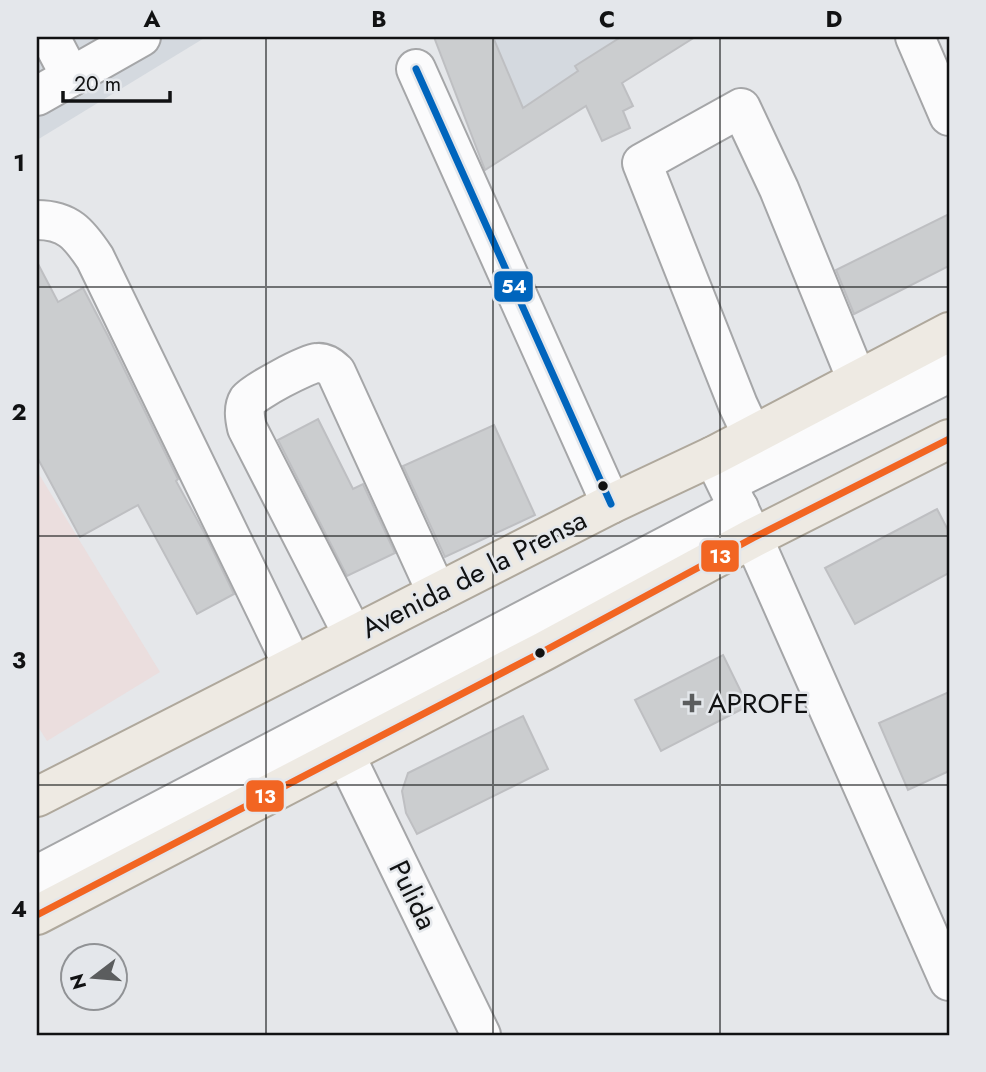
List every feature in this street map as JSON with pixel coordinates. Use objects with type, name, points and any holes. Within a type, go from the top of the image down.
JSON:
[{"type":"main road","name":"Avenida de la Prensa","points":[[37,915],[556,645],[733,496],[752,435],[949,332]]},
{"type":"main road","name":"Avenida de la Prensa","points":[[37,797],[611,504],[733,496],[949,439]]},
{"type":"street","points":[[50,37],[71,77]]},
{"type":"street","points":[[915,37],[949,116]]},
{"type":"street","points":[[37,96],[128,40]]},
{"type":"street","points":[[416,69],[611,504]]},
{"type":"street","points":[[752,435],[642,163],[741,108],[779,189],[857,380]]},
{"type":"street","points":[[37,220],[66,225],[83,240],[95,258],[293,666]]},
{"type":"street","points":[[353,635],[247,428],[244,415],[247,402],[257,392],[308,366],[319,363],[328,365],[336,372],[437,593]]},
{"type":"street","points":[[37,875],[733,496],[949,373]]},
{"type":"street","points":[[733,496],[949,981]]},
{"type":"street","name":"Pulida","points":[[345,755],[481,1035]]},
{"type":"shaded area","points":[[37,37],[206,37],[37,140]]},
{"type":"shaded area","points":[[434,37],[695,37],[485,170]]},
{"type":"shaded area","points":[[37,471],[160,672],[47,741],[37,725]]},
{"type":"building","points":[[434,37],[493,37],[523,108],[578,71],[575,66],[621,37],[695,37],[622,83],[633,106],[623,111],[630,128],[602,141],[586,106],[485,170]]},
{"type":"building","points":[[949,214],[949,266],[854,314],[836,270]]},
{"type":"building","points":[[37,262],[58,302],[83,288],[234,594],[197,614],[138,505],[80,537],[37,457]]},
{"type":"building","points":[[318,419],[353,489],[363,484],[395,553],[347,576],[278,440]]},
{"type":"building","points":[[494,425],[535,515],[445,557],[403,466]]},
{"type":"building","points":[[937,509],[949,532],[949,573],[855,624],[825,568]]},
{"type":"building","name":"APROFE","points":[[723,655],[748,706],[661,751],[635,700]]},
{"type":"building","points":[[949,692],[949,771],[908,790],[879,723]]},
{"type":"building","points":[[523,716],[548,769],[417,834],[406,813],[402,791],[408,773]]},
{"type":"transit line","name":"54","points":[[416,69],[611,504]]},
{"type":"transit line","name":"13","points":[[37,915],[544,651],[753,538],[949,439]]},
{"type":"place","name":"APROFE","points":[[692,703]]}]
